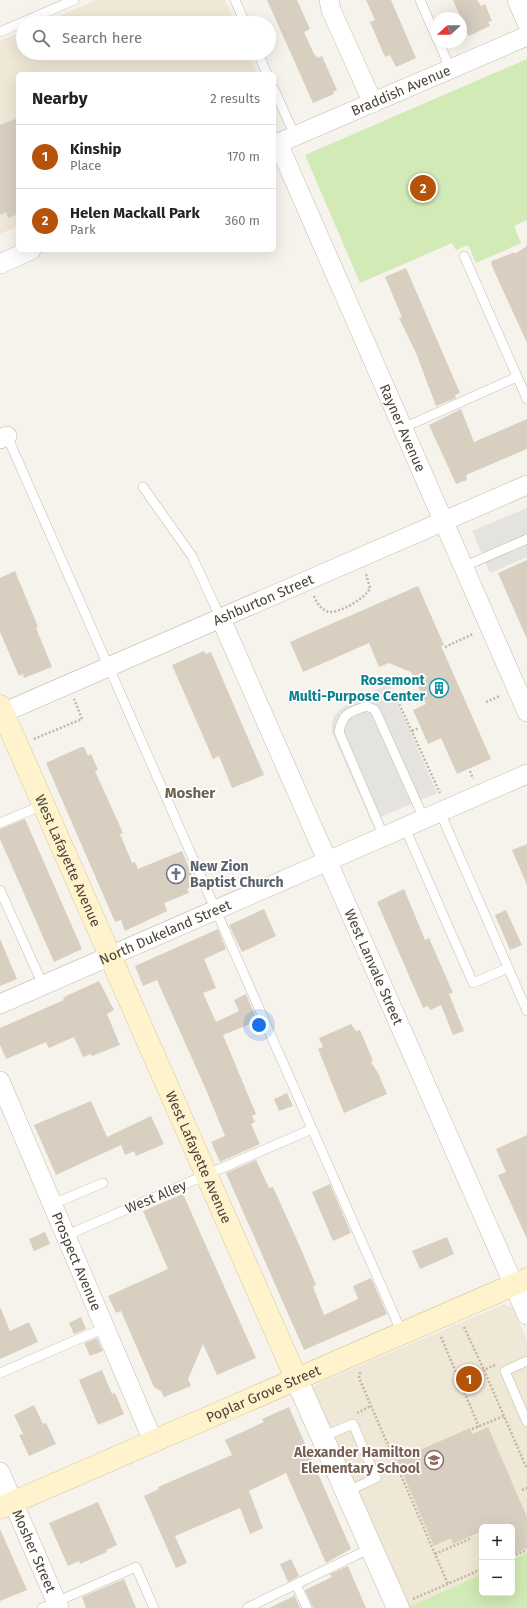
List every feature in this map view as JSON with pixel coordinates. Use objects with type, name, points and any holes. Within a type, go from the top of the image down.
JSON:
[{"type":"main road","name":"West Lafayette Avenue","points":[[1,711],[296,1378]]},
{"type":"main road","name":"Poplar Grove Street","points":[[7,1505],[296,1378],[520,1282]]},
{"type":"street","points":[[330,0],[331,10],[373,102]]},
{"type":"street","points":[[517,0],[527,23]]},
{"type":"street","name":"Braddish Avenue","points":[[282,142],[527,36]]},
{"type":"street","name":"Rayner Avenue","points":[[282,142],[403,428],[527,712]]},
{"type":"street","points":[[0,264],[27,252]]},
{"type":"street","name":"Ashburton Street","points":[[1,711],[109,668],[527,485]]},
{"type":"street","name":"West Lanvale Street","points":[[221,618],[328,861],[520,1282],[527,1315]]},
{"type":"street","name":"North Dukeland Street","points":[[0,1004],[405,828],[435,810],[527,774]]},
{"type":"street","name":"Prospect Avenue","points":[[0,1081],[5,1109],[53,1204],[65,1236],[153,1442]]},
{"type":"street","name":"West Lafayette Avenue","points":[[296,1378],[371,1548],[402,1605]]},
{"type":"street","name":"Mosher Street","points":[[0,1472],[7,1505],[53,1606]]},
{"type":"lane","points":[[37,16],[74,0]]},
{"type":"lane","points":[[235,0],[242,16]]},
{"type":"lane","points":[[420,0],[431,25]]},
{"type":"lane","points":[[0,32],[16,25]]},
{"type":"lane","points":[[441,48],[450,69]]},
{"type":"lane","points":[[261,60],[267,72]]},
{"type":"lane","points":[[276,102],[282,142]]},
{"type":"lane","points":[[464,256],[527,399]]},
{"type":"lane","points":[[403,428],[517,377]]},
{"type":"lane","points":[[4,438],[109,668],[402,1333]]},
{"type":"lane","points":[[143,487],[192,556],[221,618]]},
{"type":"lane","points":[[463,567],[527,539]]},
{"type":"lane","points":[[384,837],[339,732],[342,720],[351,711],[367,706],[375,710],[435,810],[527,1011]]},
{"type":"lane","points":[[0,823],[43,805]]},
{"type":"lane","points":[[405,828],[473,983],[508,968]]},
{"type":"lane","points":[[0,890],[43,985]]},
{"type":"lane","name":"West Alley","points":[[65,1236],[207,1176],[312,1129]]},
{"type":"lane","points":[[53,1204],[103,1183]]},
{"type":"lane","points":[[0,1374],[104,1328]]},
{"type":"lane","points":[[527,1361],[504,1371],[527,1422]]},
{"type":"lane","points":[[322,1437],[353,1424],[376,1478],[346,1492]]},
{"type":"lane","points":[[247,1608],[371,1548]]},
{"type":"lane","points":[[53,1606],[136,1567],[154,1608]]},
{"type":"lane","points":[[296,1584],[307,1608]]},
{"type":"path","points":[[314,596],[322,609],[329,612],[336,611],[365,596],[370,588],[366,574]]},
{"type":"path","points":[[444,647],[473,634]]},
{"type":"path","points":[[486,702],[500,696]]},
{"type":"path","points":[[396,697],[412,731],[435,810]]},
{"type":"path","points":[[30,739],[37,739],[82,719],[74,699]]},
{"type":"path","points":[[412,731],[419,728]]},
{"type":"path","points":[[464,1327],[484,1370]]},
{"type":"path","points":[[441,1337],[479,1427]]},
{"type":"path","points":[[360,1371],[359,1378],[448,1584]]},
{"type":"path","points":[[472,1429],[504,1416]]},
{"type":"path","points":[[522,1490],[527,1488]]},
{"type":"path","points":[[435,1554],[472,1538]]},
{"type":"path","points":[[515,1555],[527,1550]]},
{"type":"path","points":[[402,1605],[479,1570]]},
{"type":"shaded area","points":[[97,0],[225,0],[232,16],[59,16]]},
{"type":"shaded area","points":[[16,34],[16,60],[251,60],[256,72],[16,72],[16,227],[0,234],[0,41]]},
{"type":"shaded area","points":[[527,508],[527,557],[490,573],[472,531]]},
{"type":"shaded area","points":[[389,684],[437,793],[371,821],[332,732],[332,723],[334,716],[340,709],[356,699]]},
{"type":"shaded area","name":"Alexander Hamilton Elementary School","points":[[504,1304],[513,1308],[527,1340],[527,1608],[407,1608],[312,1393],[313,1388],[317,1384]]},
{"type":"green space","points":[[527,59],[527,220],[514,226],[521,243],[476,263],[468,245],[456,250],[452,243],[360,283],[305,155]]},
{"type":"green space","points":[[527,1553],[527,1608],[407,1608],[479,1575],[479,1596],[515,1596],[515,1559]]},
{"type":"building","points":[[267,0],[297,0],[310,29],[304,32],[314,54],[318,58],[322,56],[337,90],[333,92],[334,94],[313,103],[276,20],[276,16],[274,16]]},
{"type":"building","points":[[366,0],[391,0],[416,58],[396,67],[390,55],[385,57],[370,22],[375,20]]},
{"type":"building","points":[[453,0],[477,0],[481,6],[485,4],[492,21],[488,22],[490,26],[469,36],[467,33],[467,12],[458,12]]},
{"type":"building","points":[[16,119],[16,215],[8,218],[6,212],[0,215],[0,125]]},
{"type":"building","points":[[527,246],[527,343],[491,264],[492,261],[515,252],[515,254]]},
{"type":"building","points":[[406,268],[460,393],[455,395],[456,398],[436,406],[416,353],[399,318],[402,317],[385,277]]},
{"type":"building","points":[[461,409],[474,442],[527,419],[527,449],[466,475],[467,480],[456,484],[429,425]]},
{"type":"building","points":[[527,560],[527,639],[498,573]]},
{"type":"building","points":[[15,571],[38,627],[36,628],[52,667],[24,678],[23,674],[19,676],[0,632],[0,578]]},
{"type":"building","name":"Rosemont Multi-Purpose Center","points":[[418,586],[444,645],[441,646],[491,759],[457,774],[441,738],[428,744],[413,710],[426,704],[411,672],[389,663],[379,667],[369,643],[303,672],[290,642]]},
{"type":"building","points":[[204,651],[206,654],[211,652],[264,775],[232,788],[219,756],[213,759],[172,665]]},
{"type":"building","points":[[84,747],[88,756],[91,754],[98,770],[95,771],[123,833],[120,834],[132,863],[135,862],[138,869],[182,851],[196,885],[187,889],[189,893],[164,903],[167,911],[125,931],[121,920],[115,922],[46,763]]},
{"type":"building","points":[[25,819],[82,949],[54,962],[0,839],[0,829]]},
{"type":"building","points":[[527,844],[527,885],[512,850]]},
{"type":"building","points":[[404,889],[425,940],[429,938],[453,993],[449,994],[464,1031],[453,1035],[441,1005],[430,1010],[428,1006],[423,1008],[377,902]]},
{"type":"building","points":[[264,909],[276,936],[242,952],[229,925]]},
{"type":"building","points":[[506,910],[522,945],[510,950],[495,915]]},
{"type":"building","points":[[218,929],[226,949],[204,959],[216,988],[203,993],[216,1022],[239,1011],[234,1000],[246,994],[257,1021],[223,1035],[256,1114],[252,1116],[255,1122],[251,1124],[260,1144],[220,1162],[211,1142],[225,1136],[207,1092],[157,980],[143,986],[135,966]]},
{"type":"building","points":[[0,939],[17,979],[0,986]]},
{"type":"building","points":[[99,981],[114,1010],[107,1014],[120,1045],[92,1056],[91,1054],[83,1057],[74,1037],[49,1048],[46,1042],[6,1059],[0,1045],[0,1028],[64,1000],[63,998],[66,996]]},
{"type":"building","points":[[351,1024],[356,1031],[360,1030],[373,1061],[371,1062],[378,1073],[387,1094],[344,1113],[318,1049],[323,1047],[319,1038]]},
{"type":"building","points":[[287,1093],[293,1106],[279,1111],[274,1099]]},
{"type":"building","points":[[91,1101],[107,1137],[151,1116],[164,1144],[136,1156],[134,1151],[125,1155],[121,1145],[56,1175],[34,1125]]},
{"type":"building","points":[[527,1135],[527,1239],[498,1175],[506,1172],[496,1149]]},
{"type":"building","points":[[256,1160],[269,1188],[273,1187],[301,1249],[316,1285],[313,1287],[324,1315],[358,1299],[353,1286],[371,1278],[387,1314],[304,1350],[226,1173]]},
{"type":"building","points":[[330,1184],[351,1233],[333,1241],[312,1192]]},
{"type":"building","points":[[183,1194],[256,1358],[217,1375],[203,1344],[188,1379],[191,1386],[164,1397],[161,1391],[154,1387],[121,1311],[116,1313],[108,1296],[168,1269],[143,1211]]},
{"type":"building","points":[[45,1232],[50,1244],[34,1251],[29,1239]]},
{"type":"building","points":[[447,1237],[454,1254],[420,1269],[412,1251]]},
{"type":"building","points":[[0,1307],[10,1331],[29,1322],[38,1342],[0,1359]]},
{"type":"building","points":[[81,1317],[86,1329],[74,1334],[69,1323]]},
{"type":"building","points":[[97,1338],[103,1351],[90,1356],[84,1343]]},
{"type":"building","points":[[102,1370],[112,1394],[115,1393],[124,1414],[98,1425],[79,1380]]},
{"type":"building","points":[[34,1405],[43,1424],[46,1423],[56,1444],[29,1456],[19,1435],[23,1434],[14,1415]]},
{"type":"building","points":[[289,1407],[351,1549],[326,1563],[286,1473],[249,1491],[263,1528],[250,1534],[240,1508],[175,1536],[187,1563],[176,1568],[144,1496],[159,1489],[158,1487],[232,1455],[225,1440],[264,1422],[262,1419]]},
{"type":"building","points":[[488,1427],[527,1517],[527,1548],[515,1554],[515,1524],[479,1524],[479,1532],[453,1544],[451,1538],[434,1546],[397,1460],[470,1428],[472,1434]]},
{"type":"building","points":[[98,1502],[117,1545],[106,1550],[107,1552],[80,1564],[79,1561],[68,1566],[49,1523]]},
{"type":"building","points":[[0,1529],[27,1590],[0,1601]]},
{"type":"building","points":[[291,1559],[299,1576],[288,1582],[280,1564]]},
{"type":"building","points":[[348,1566],[366,1608],[313,1608],[305,1590],[332,1577],[330,1574]]},
{"type":"building","points":[[124,1579],[136,1608],[86,1608],[82,1597]]},
{"type":"building","points":[[293,1592],[300,1608],[269,1608],[294,1596]]},
{"type":"place","name":"Helen Mackall Park","points":[[423,188]]},
{"type":"place","name":"Rosemont Multi-Purpose Center","points":[[439,688]]},
{"type":"place","name":"New Zion Baptist Church","points":[[176,874]]},
{"type":"place","name":"Kinship","points":[[469,1379]]},
{"type":"place","name":"Alexander Hamilton Elementary School","points":[[434,1460]]},
{"type":"district","name":"Mosher","points":[[190,793]]}]
